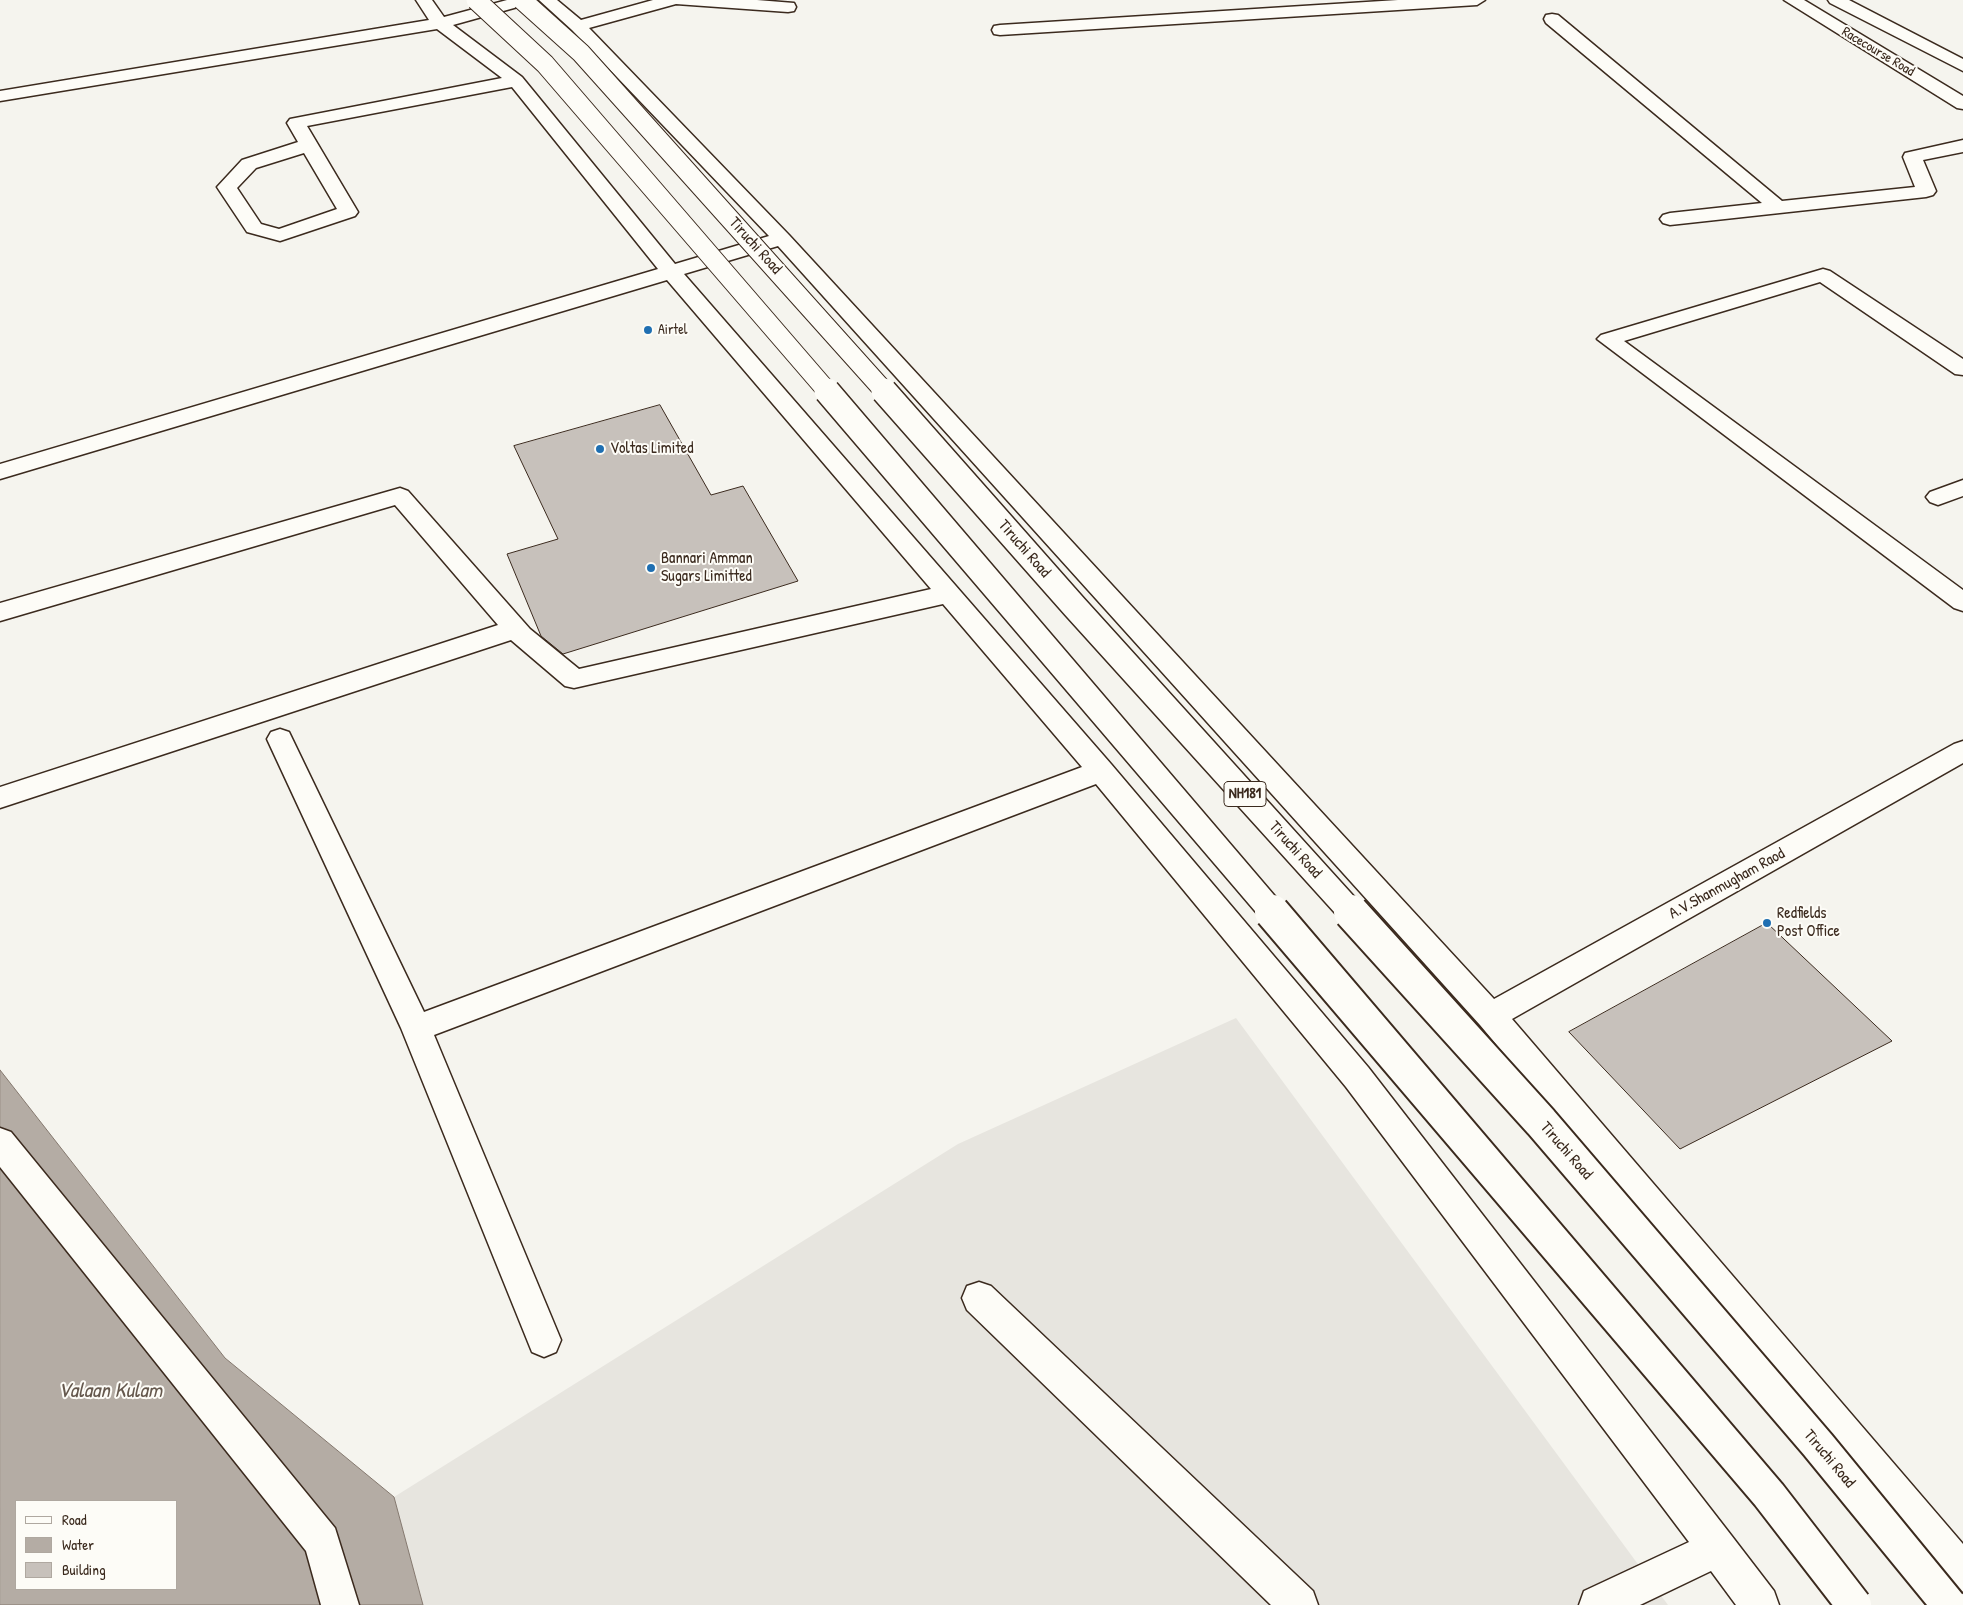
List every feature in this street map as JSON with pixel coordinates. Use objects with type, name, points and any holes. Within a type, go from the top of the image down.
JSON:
[{"type":"main road","points":[[424,0],[440,23],[516,81],[672,273],[1100,771],[1357,1077],[1760,1605]]},
{"type":"main road","points":[[476,0],[545,64],[806,365],[1769,1495],[1854,1605]]},
{"type":"main road","name":"Tiruchi Road","points":[[522,0],[581,53],[785,279],[1088,621],[1541,1122],[1818,1445],[1949,1605]]},
{"type":"main road","points":[[0,96],[440,23],[526,0]]},
{"type":"main road","points":[[547,0],[578,26],[782,239],[1490,1016],[1963,1573]]},
{"type":"main road","points":[[578,26],[671,0]]},
{"type":"main road","points":[[681,0],[788,7]]},
{"type":"main road","points":[[1000,30],[1477,0]]},
{"type":"main road","points":[[1798,4],[1859,0]]},
{"type":"main road","points":[[1838,1],[1963,66]]},
{"type":"main road","name":"Racecourse Road","points":[[1798,4],[1963,104]]},
{"type":"main road","points":[[1552,19],[1778,207]]},
{"type":"main road","points":[[309,145],[249,164],[227,188],[254,228],[280,235],[348,212],[309,145],[296,123],[516,81]]},
{"type":"main road","points":[[1670,219],[1926,191],[1912,157],[1963,146]]},
{"type":"main road","points":[[0,472],[782,239]]},
{"type":"main road","points":[[1960,596],[1608,339],[1823,275],[1963,369]]},
{"type":"main road","points":[[1938,497],[1963,488]]},
{"type":"main road","points":[[0,612],[400,496],[516,629],[574,679],[948,594]]},
{"type":"main road","points":[[0,798],[516,629]]},
{"type":"main road","points":[[280,739],[416,1028],[544,1340]]},
{"type":"main road","name":"A.V.Shanmugham Raod","points":[[1490,1016],[1963,751]]},
{"type":"main road","points":[[416,1028],[1100,771]]},
{"type":"main road","points":[[0,1142],[322,1541],[340,1605]]},
{"type":"main road","points":[[979,1298],[1299,1605]]},
{"type":"main road","points":[[1598,1605],[1718,1548]]},
{"type":"shaded area","points":[[1236,1018],[1668,1605],[423,1605],[394,1497],[958,1144]]},
{"type":"water","name":"Valaan Kulam","points":[[0,1070],[225,1358],[394,1497],[423,1605],[0,1605]]},
{"type":"building","name":"Bannari Amman Sugars Limitted","points":[[660,405],[711,495],[743,486],[798,581],[563,654],[541,636],[507,554],[558,539],[514,446]]},
{"type":"building","points":[[1767,923],[1892,1041],[1680,1149],[1569,1032]]},
{"type":"place","name":"Airtel","points":[[648,330]]},
{"type":"place","name":"Voltas Limited","points":[[600,449]]},
{"type":"place","name":"Bannari Amman Sugars Limitted","points":[[651,568]]},
{"type":"place","name":"Redfields Post Office","points":[[1767,923]]}]
